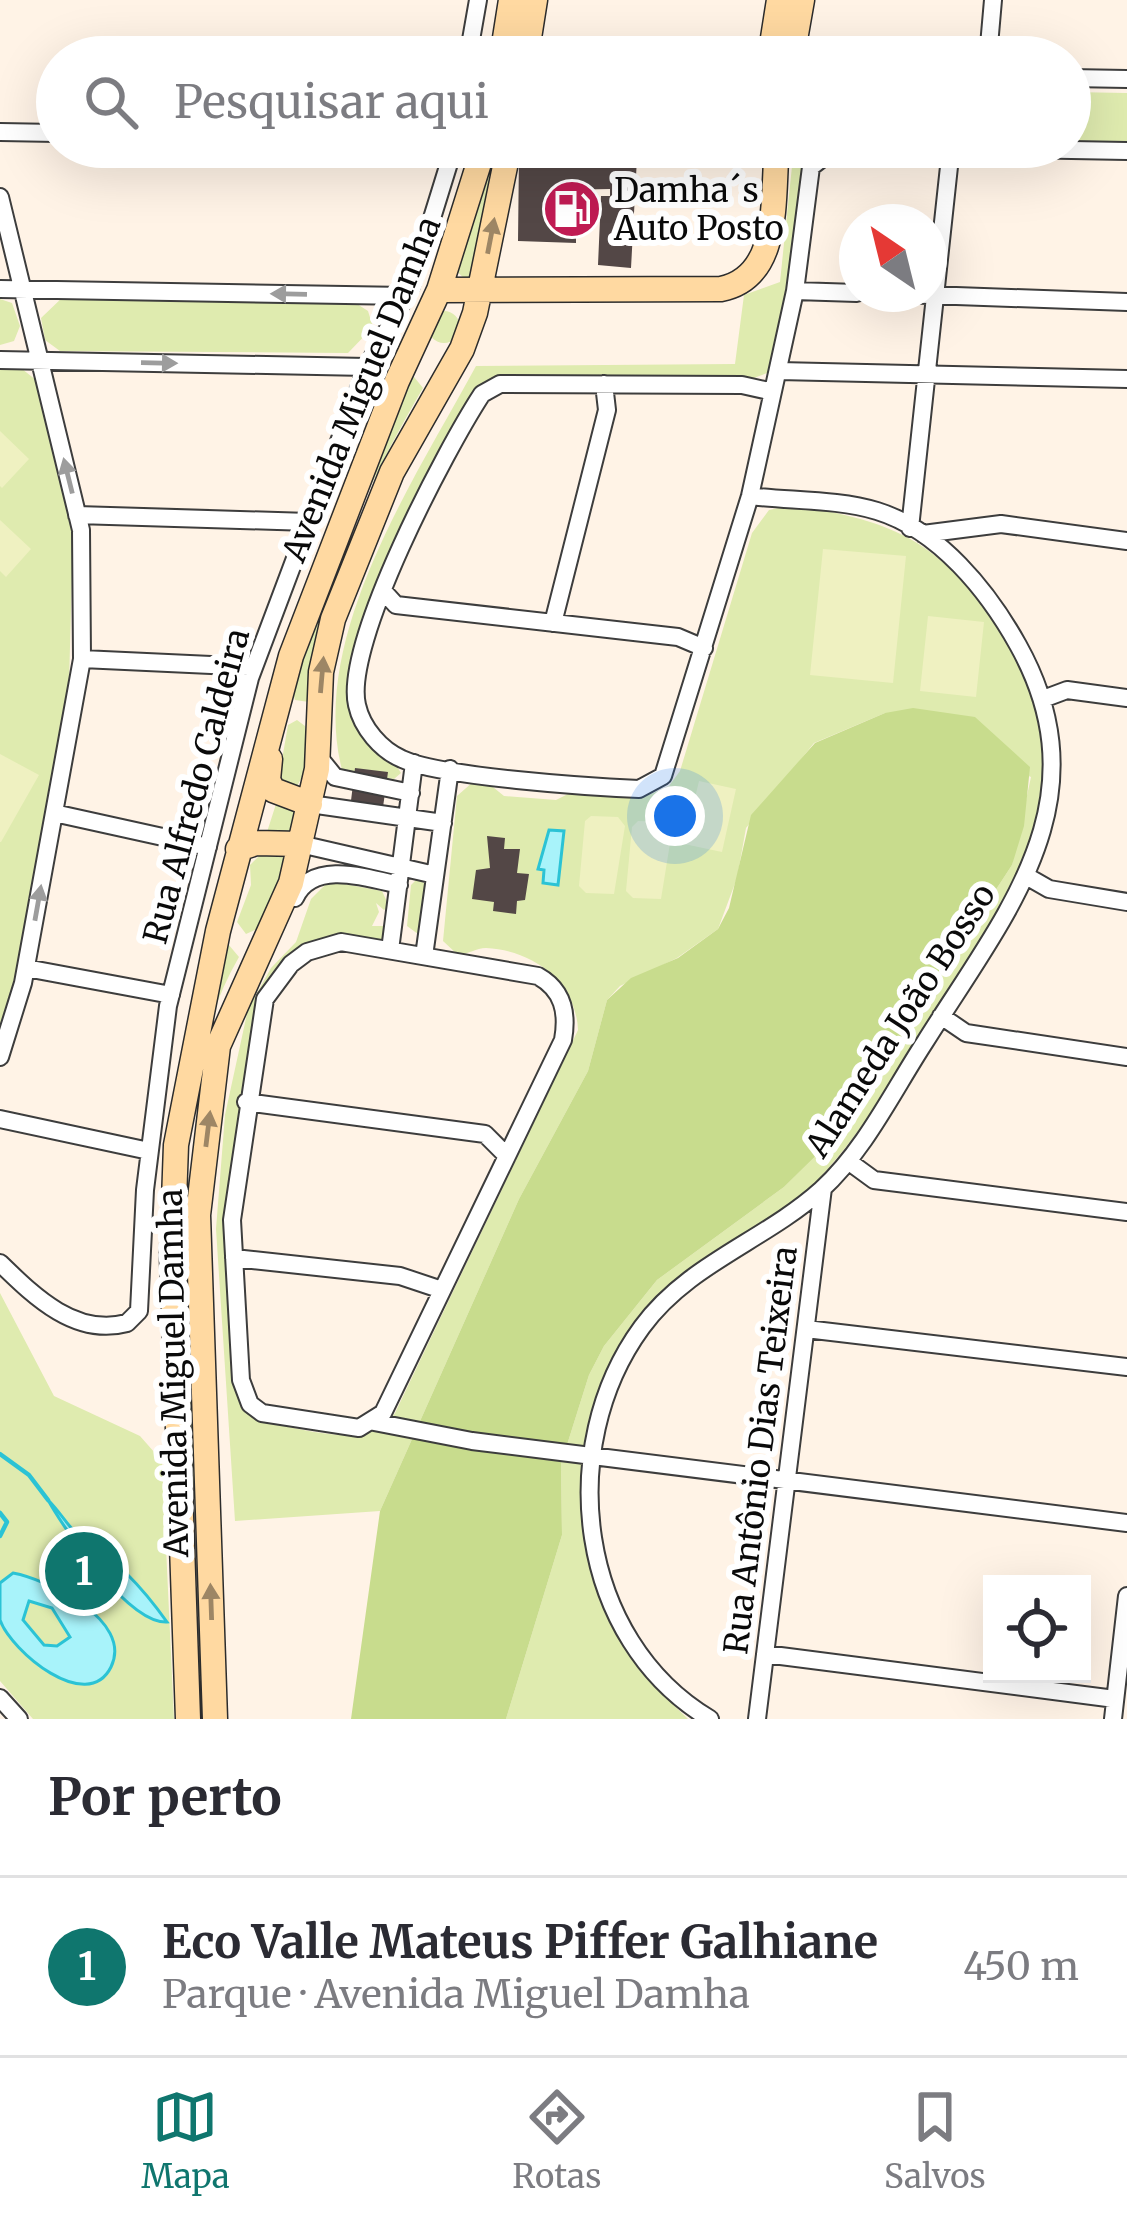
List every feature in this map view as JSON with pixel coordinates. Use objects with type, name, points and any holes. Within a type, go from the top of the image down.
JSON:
[{"type":"street","points":[[472,36],[478,0]]},
{"type":"street","points":[[506,36],[512,0]]},
{"type":"street","points":[[529,36],[535,0]]},
{"type":"street","points":[[773,36],[779,0]]},
{"type":"street","points":[[796,36],[802,0]]},
{"type":"street","points":[[990,36],[993,0]]},
{"type":"street","points":[[1091,78],[1127,79]]},
{"type":"street","points":[[0,133],[36,134]]},
{"type":"street","points":[[1091,150],[1127,151]]},
{"type":"street","name":"Rua Alfredo Caldeira","points":[[0,1263],[46,1307],[96,1326],[127,1323],[140,1311],[149,1151],[171,995],[254,668],[367,367],[406,296],[447,168]]},
{"type":"street","name":"Avenida Miguel Damha","points":[[188,1719],[173,1180],[222,918],[271,725],[329,549],[439,290],[467,216],[479,168]]},
{"type":"street","name":"Avenida Miguel Damha","points":[[215,1719],[198,1214],[218,1046],[257,950],[281,911],[300,844],[317,755],[324,649],[333,619],[392,472],[451,373],[480,288],[505,168]]},
{"type":"street","points":[[439,290],[721,289],[741,283],[765,256],[775,168]]},
{"type":"street","points":[[770,391],[604,384],[490,387],[417,508],[356,670],[357,706],[374,738],[408,761],[450,769],[626,788],[652,786],[671,761],[750,496],[795,291],[811,168]]},
{"type":"street","points":[[945,204],[949,168]]},
{"type":"street","points":[[0,196],[77,515],[82,659],[26,968],[0,1057]]},
{"type":"street","points":[[0,289],[406,296]]},
{"type":"street","points":[[795,291],[839,292]]},
{"type":"street","points":[[947,295],[1127,302]]},
{"type":"street","points":[[933,312],[916,531],[1001,524],[1127,541]]},
{"type":"street","points":[[411,352],[451,373]]},
{"type":"street","points":[[0,360],[367,367]]},
{"type":"street","points":[[779,370],[1127,379]]},
{"type":"street","points":[[553,623],[607,410],[604,384]]},
{"type":"street","name":"Alameda João Bosso","points":[[710,1719],[664,1680],[618,1622],[597,1569],[590,1502],[594,1429],[614,1376],[640,1330],[668,1296],[824,1188],[848,1161],[1008,918],[1028,877],[1051,800],[1042,699],[1000,613],[974,579],[916,531],[877,511],[750,496]]},
{"type":"street","points":[[77,515],[309,522]]},
{"type":"street","points":[[385,593],[396,605],[678,637],[704,648]]},
{"type":"street","points":[[82,659],[254,668]]},
{"type":"street","points":[[1042,699],[1067,690],[1127,698]]},
{"type":"street","points":[[319,725],[308,713],[297,711],[271,725],[270,785],[283,798],[442,823]]},
{"type":"street","points":[[317,755],[335,777],[411,794]]},
{"type":"street","points":[[390,950],[411,794],[408,761]]},
{"type":"street","points":[[424,956],[450,769]]},
{"type":"street","points":[[54,814],[208,848]]},
{"type":"street","points":[[238,849],[256,843],[333,848],[400,877]]},
{"type":"street","points":[[222,918],[236,941],[257,950],[278,935],[309,878],[435,874]]},
{"type":"street","points":[[1028,877],[1049,889],[1127,902]]},
{"type":"street","points":[[374,1422],[563,1040],[566,1023],[560,996],[538,976],[341,943],[307,952],[290,964],[265,999],[246,1102],[232,1220],[242,1380],[250,1404],[262,1413],[358,1428],[374,1422],[507,1446],[1127,1523]]},
{"type":"street","points":[[26,968],[171,995]]},
{"type":"street","points":[[940,1016],[966,1033],[1127,1057]]},
{"type":"street","points":[[246,1102],[485,1134],[507,1156]]},
{"type":"street","points":[[0,1119],[149,1151]]},
{"type":"street","points":[[848,1161],[874,1180],[1127,1212]]},
{"type":"street","name":"Rua Antônio Dias Teixeira","points":[[757,1719],[824,1188]]},
{"type":"street","points":[[234,1258],[400,1276],[442,1290]]},
{"type":"street","points":[[806,1329],[1127,1367]]},
{"type":"street","points":[[1113,1719],[1127,1596]]},
{"type":"street","points":[[765,1654],[1115,1699]]},
{"type":"street","points":[[0,1698],[19,1719]]},
{"type":"green space","points":[[1091,92],[1127,93],[1127,144],[1091,144]]},
{"type":"green space","points":[[482,168],[497,168],[474,275],[465,279],[453,268]]},
{"type":"green space","points":[[792,168],[806,168],[774,360],[767,373],[754,378],[494,378],[408,521],[350,692],[401,773],[394,779],[342,770],[335,719],[340,667],[353,614],[398,508],[476,366],[735,364],[744,295],[780,282]]},
{"type":"green space","points":[[64,296],[354,302],[368,311],[373,327],[348,353],[60,351],[45,340],[41,318]]},
{"type":"green space","points":[[0,299],[12,303],[20,326],[14,341],[0,345]]},
{"type":"green space","points":[[444,311],[455,316],[460,327],[455,338],[444,343],[433,338],[428,327],[433,316]]},
{"type":"green space","points":[[17,365],[36,380],[73,537],[69,683],[16,981],[0,1034],[0,366]]},
{"type":"green space","points":[[410,372],[423,388],[382,462],[348,539],[323,618],[309,702],[295,700],[289,680]]},
{"type":"green space","points":[[0,431],[29,459],[2,488],[0,486]]},
{"type":"green space","points":[[792,505],[895,531],[943,562],[964,584],[1009,644],[1034,695],[1044,746],[1042,796],[1029,846],[1008,895],[954,988],[872,1111],[796,1201],[695,1268],[660,1298],[591,1425],[585,1457],[589,1531],[602,1591],[627,1645],[688,1719],[506,1719],[562,1535],[561,1464],[589,1375],[604,1346],[657,1280],[784,1187],[834,1138],[1012,865],[1031,777],[885,713],[814,743],[746,828],[737,878],[718,929],[677,958],[620,986],[607,1000],[588,1071],[519,1199],[380,1511],[235,1521],[216,1229],[225,1115],[248,1009],[271,968],[296,942],[311,899],[329,881],[382,891],[389,906],[384,910],[376,903],[379,912],[372,926],[383,926],[384,941],[340,937],[262,996],[240,1105],[229,1195],[252,1415],[263,1422],[315,1432],[368,1432],[395,1413],[578,1030],[569,997],[535,962],[486,948],[458,955],[443,941],[457,796],[474,781],[488,783],[504,796],[556,800],[572,792],[642,798],[669,786],[680,771],[752,533],[769,510]]},
{"type":"green space","points":[[0,520],[31,549],[6,577],[0,571]]},
{"type":"green space","points":[[823,549],[906,556],[893,683],[810,675]]},
{"type":"green space","points":[[928,616],[984,622],[976,697],[920,691]]},
{"type":"green space","points":[[913,708],[975,717],[1030,767],[1024,826],[1012,865],[834,1138],[784,1187],[657,1280],[604,1346],[589,1375],[561,1464],[562,1535],[506,1719],[351,1719],[380,1511],[519,1199],[588,1071],[607,1000],[631,978],[678,958],[718,929],[729,908],[751,815],[815,743],[885,713]]},
{"type":"green space","points":[[297,720],[305,726],[306,770],[296,788],[285,786],[279,777],[288,725]]},
{"type":"green space","points":[[0,754],[39,775],[1,842],[0,842]]},
{"type":"green space","points":[[699,781],[736,789],[722,852],[684,844]]},
{"type":"green space","points":[[276,804],[297,808],[291,833],[267,832]]},
{"type":"green space","points":[[591,816],[618,817],[625,826],[614,894],[586,893],[579,886],[585,821]]},
{"type":"green space","points":[[638,821],[665,822],[672,831],[661,899],[633,898],[626,891],[632,827]]},
{"type":"green space","points":[[264,851],[286,852],[283,873],[257,929],[246,934],[237,922],[251,885],[250,865]]},
{"type":"green space","points":[[417,879],[429,886],[418,934],[407,926],[411,885]]},
{"type":"green space","points":[[223,938],[239,957],[212,1016],[195,1082],[183,1225],[209,1679],[208,1719],[196,1719],[200,1596],[175,1190],[189,1080]]},
{"type":"green space","points":[[0,1293],[54,1396],[140,1436],[162,1461],[174,1719],[33,1719],[0,1681]]},
{"type":"water","points":[[549,830],[564,831],[558,885],[543,883],[544,870],[538,869]]},
{"type":"water","points":[[48,1500],[82,1539],[131,1578],[167,1622],[152,1619],[117,1593]]},
{"type":"water","points":[[13,1573],[45,1584],[99,1618],[115,1650],[111,1667],[100,1680],[68,1681],[19,1647],[0,1620],[0,1583]],"holes":[[[29,1601],[52,1608],[70,1637],[57,1646],[44,1645],[23,1620]]]},
{"type":"building","points":[[519,168],[636,168],[631,268],[598,265],[601,196],[610,196],[610,189],[559,190],[559,218],[576,219],[576,243],[518,241]]},
{"type":"building","points":[[355,768],[388,772],[381,821],[349,817]]},
{"type":"building","points":[[487,836],[505,838],[504,849],[520,849],[517,873],[529,874],[525,900],[517,901],[516,914],[493,911],[494,902],[472,899],[476,870],[490,868]]},
{"type":"waterway","points":[[0,1454],[29,1475],[48,1500]]},
{"type":"waterway","points":[[0,1513],[7,1522],[0,1536]]},
{"type":"place","name":"Damha´s Auto Posto","points":[[572,209]]},
{"type":"place","name":"Eco Valle Mateus Piffer Galhiane","points":[[84,1571]]}]
